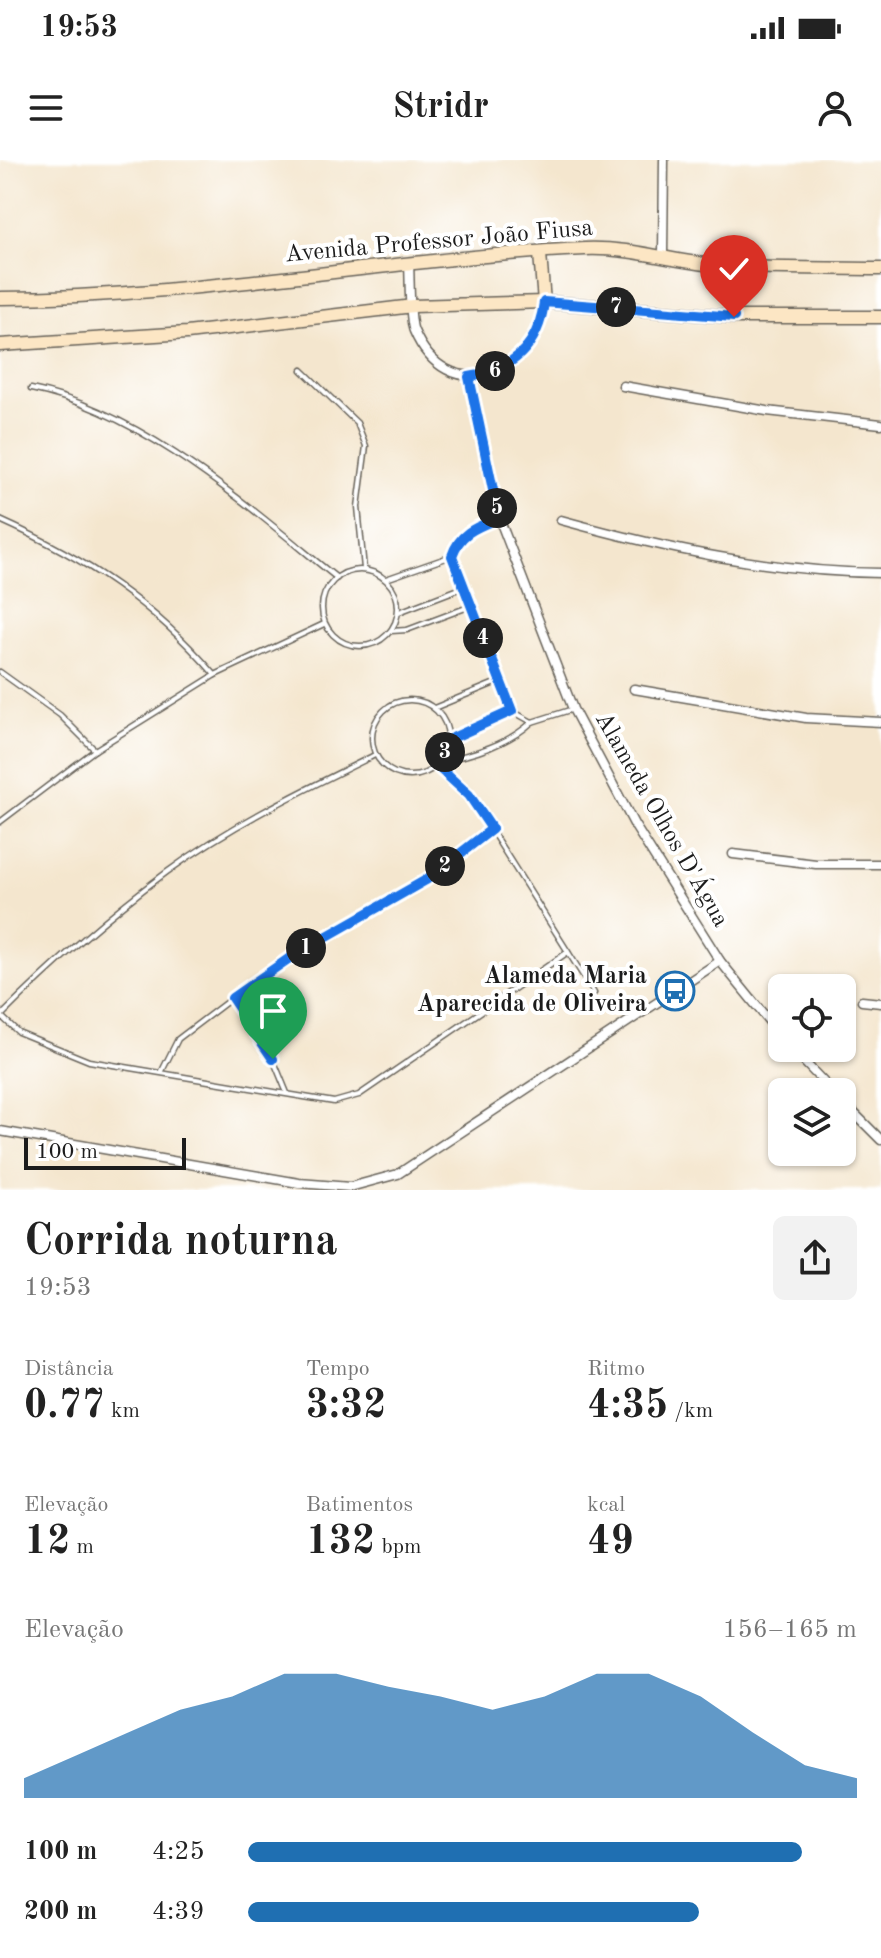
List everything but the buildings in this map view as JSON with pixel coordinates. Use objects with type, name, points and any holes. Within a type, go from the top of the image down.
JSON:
[{"type":"street","points":[[663,255],[664,160]]},
{"type":"street","name":"Avenida Professor João Fiusa","points":[[0,298],[92,298],[409,264],[587,249],[663,255],[721,266],[881,269]]},
{"type":"street","points":[[409,264],[412,327],[424,349],[442,366],[469,377],[489,374],[512,363],[531,345],[542,323],[544,302],[540,254]]},
{"type":"street","points":[[0,345],[187,333],[413,306],[544,302],[734,317],[881,317]]},
{"type":"street","name":"Alameda Olhos D'Água","points":[[469,377],[499,518],[573,709],[635,826],[720,961],[768,1020]]},
{"type":"street","points":[[623,386],[767,411],[881,424]]},
{"type":"street","points":[[561,520],[657,546],[755,563],[841,573],[881,573]]},
{"type":"street","points":[[634,689],[806,718],[881,722]]},
{"type":"street","points":[[733,854],[816,864],[881,864]]},
{"type":"street","points":[[0,1131],[299,1183],[350,1187],[398,1174],[720,961]]},
{"type":"street","points":[[862,1001],[881,1003]]},
{"type":"street","points":[[804,1062],[820,1078]]},
{"type":"street","points":[[856,1115],[881,1140]]},
{"type":"lane","points":[[302,370],[357,423],[366,446],[358,507],[364,569]]},
{"type":"lane","points":[[31,389],[59,395],[120,422],[185,461],[337,578]]},
{"type":"lane","points":[[499,518],[469,530],[456,542],[452,556],[512,711],[532,722]]},
{"type":"lane","points":[[0,520],[61,548],[131,593],[191,648],[215,675]]},
{"type":"lane","points":[[386,579],[452,556]]},
{"type":"lane","points":[[364,569],[386,579],[396,592],[399,612],[391,631],[376,644],[356,647],[337,639],[324,624],[321,603],[328,585],[344,572],[364,569]]},
{"type":"lane","points":[[399,612],[464,587]]},
{"type":"lane","points":[[391,631],[407,630],[471,606]]},
{"type":"lane","points":[[0,822],[95,750],[215,675],[324,624]]},
{"type":"lane","points":[[0,672],[60,715],[95,750]]},
{"type":"lane","points":[[434,708],[500,681]]},
{"type":"lane","points":[[442,760],[448,729],[434,708],[413,699],[397,701],[384,710],[373,731],[375,755],[385,767],[399,775],[415,777],[442,760],[460,757],[521,733],[532,722],[573,709]]},
{"type":"lane","points":[[448,740],[512,711]]},
{"type":"lane","points":[[375,755],[272,806],[168,871],[53,964],[1,1017],[18,1032],[89,1061],[334,1102],[359,1095],[568,952]]},
{"type":"lane","points":[[436,765],[469,795],[594,993]]},
{"type":"lane","points":[[162,1071],[178,1039],[232,998],[294,955],[426,880],[492,829]]},
{"type":"lane","points":[[232,998],[273,1059],[287,1093]]},
{"type":"place","name":"Alameda Maria Aparecida de Oliveira","points":[[675,991]]},
{"type":"route","points":[[273,1059],[232,998],[294,955],[426,880],[492,829],[469,795],[436,765],[442,760],[448,740],[499,720],[512,711],[452,556],[456,542],[469,530],[499,518],[473,411],[469,377],[489,374],[512,363],[531,345],[542,323],[544,302],[734,317]]}]
